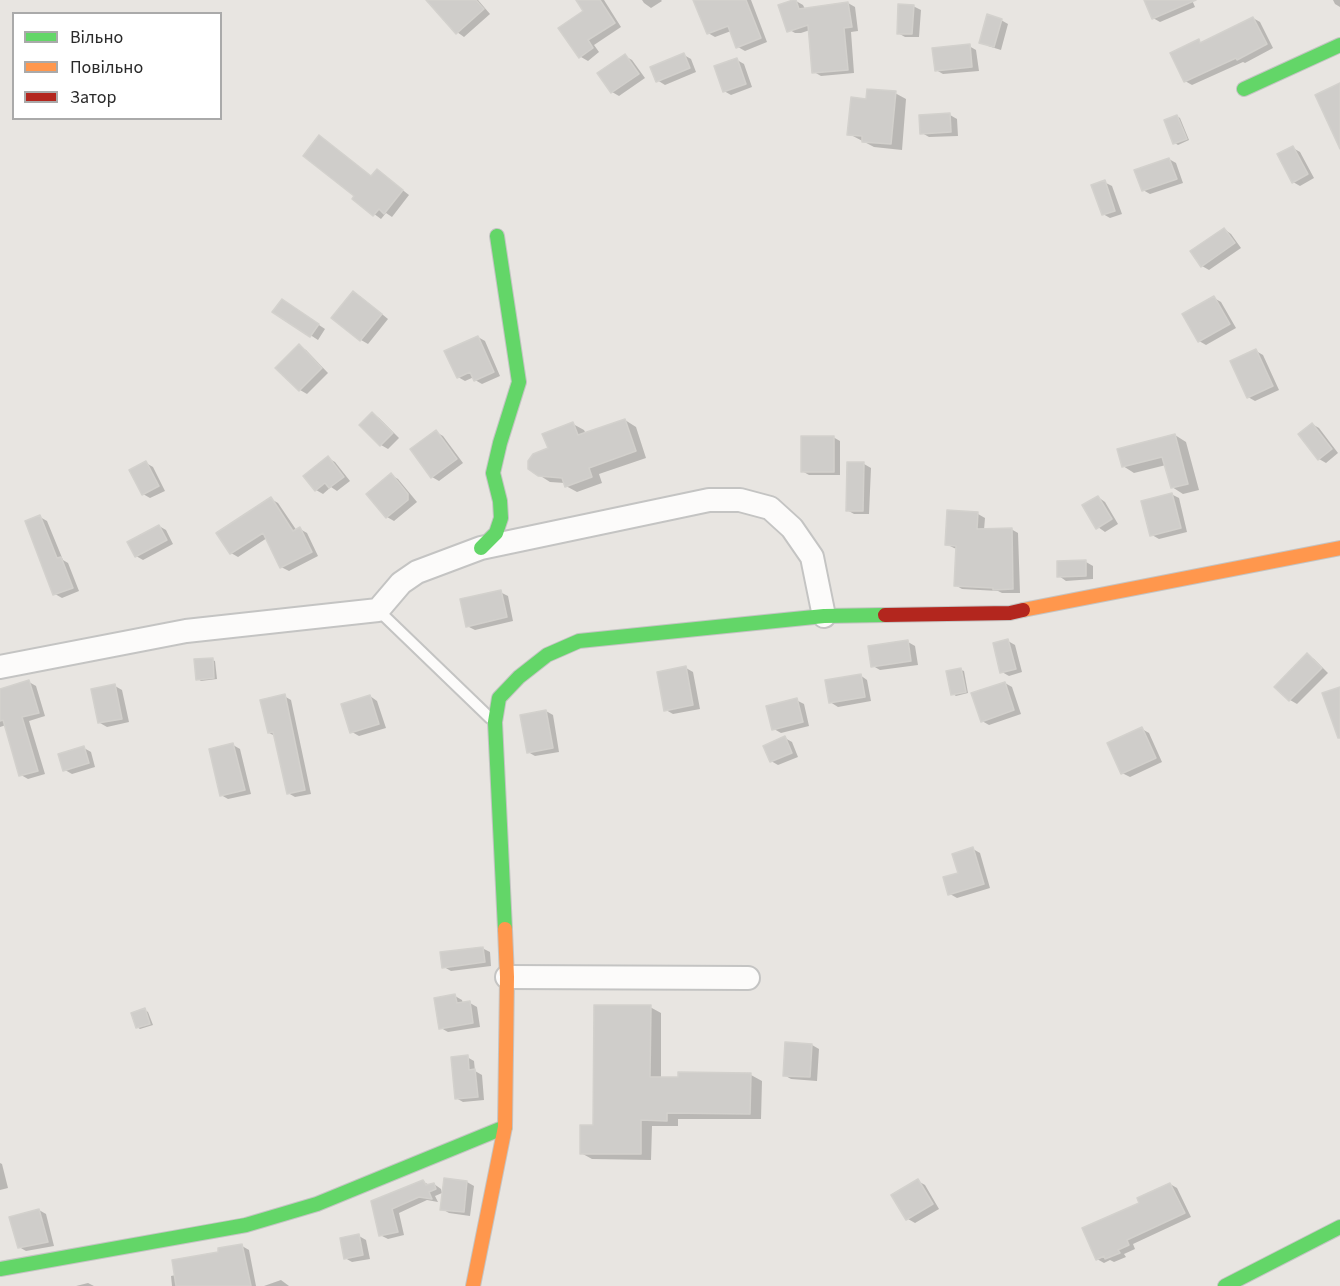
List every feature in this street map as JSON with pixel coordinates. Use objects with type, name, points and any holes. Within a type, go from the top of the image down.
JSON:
[{"type":"street","points":[[1244,89],[1340,45]]},
{"type":"street","points":[[481,548],[496,532],[501,518],[500,501],[493,473],[519,382],[497,236]]},
{"type":"street","points":[[0,668],[186,631],[378,610],[401,583],[417,572],[481,548],[709,500],[740,500],[770,508],[792,528],[812,557],[824,616]]},
{"type":"street","points":[[473,1286],[505,1127],[507,977],[495,722],[499,698],[519,677],[547,655],[579,641],[824,616],[1010,613],[1340,548]]},
{"type":"street","points":[[507,977],[748,978]]},
{"type":"street","points":[[0,1269],[246,1225],[317,1204],[505,1127]]},
{"type":"street","points":[[1225,1286],[1340,1227]]},
{"type":"lane","points":[[378,610],[495,722]]},
{"type":"building","points":[[426,0],[476,0],[484,9],[456,34]]},
{"type":"building","points":[[576,0],[600,0],[615,23],[588,40],[593,48],[579,58],[558,28],[583,11]]},
{"type":"building","points":[[693,0],[746,0],[761,38],[736,48],[728,26],[707,34]]},
{"type":"building","points":[[796,0],[799,9],[848,2],[852,27],[844,28],[848,70],[812,73],[808,25],[787,32],[778,5]]},
{"type":"building","points":[[1144,0],[1196,0],[1152,19]]},
{"type":"building","points":[[898,4],[914,5],[912,34],[897,34]]},
{"type":"building","points":[[987,14],[1002,19],[994,47],[979,43]]},
{"type":"building","points":[[1253,17],[1267,44],[1237,60],[1236,58],[1184,82],[1170,53],[1199,39],[1200,43]]},
{"type":"building","points":[[970,44],[972,67],[935,71],[932,48]]},
{"type":"building","points":[[684,53],[690,68],[656,82],[650,67]]},
{"type":"building","points":[[625,54],[639,74],[611,93],[597,73]]},
{"type":"building","points":[[737,58],[746,84],[723,92],[714,66]]},
{"type":"building","points":[[1340,83],[1340,149],[1315,95]]},
{"type":"building","points":[[867,89],[896,91],[891,144],[862,142],[862,136],[847,135],[851,97],[866,99]]},
{"type":"building","points":[[950,113],[951,132],[920,134],[919,115]]},
{"type":"building","points":[[1177,115],[1187,139],[1173,144],[1164,120]]},
{"type":"building","points":[[319,135],[371,176],[377,169],[403,190],[384,214],[379,209],[373,216],[352,199],[354,196],[303,156]]},
{"type":"building","points":[[1293,146],[1308,174],[1292,183],[1277,154]]},
{"type":"building","points":[[1169,158],[1177,179],[1142,191],[1134,170]]},
{"type":"building","points":[[1105,180],[1115,211],[1102,215],[1091,185]]},
{"type":"building","points":[[1224,228],[1235,243],[1201,267],[1190,251]]},
{"type":"building","points":[[353,291],[382,314],[360,341],[331,318]]},
{"type":"building","points":[[1214,296],[1230,324],[1198,342],[1182,314]]},
{"type":"building","points":[[282,299],[319,324],[310,337],[272,312]]},
{"type":"building","points":[[478,336],[494,372],[474,381],[470,372],[457,378],[444,351]]},
{"type":"building","points":[[299,344],[322,368],[299,391],[275,368]]},
{"type":"building","points":[[1256,349],[1273,386],[1247,398],[1230,361]]},
{"type":"building","points":[[372,412],[393,433],[380,446],[359,425]]},
{"type":"building","points":[[625,419],[636,451],[589,468],[592,477],[565,487],[562,478],[538,476],[528,469],[528,461],[533,454],[548,448],[542,434],[573,422],[578,435]]},
{"type":"building","points":[[1312,423],[1332,449],[1318,460],[1298,434]]},
{"type":"building","points":[[436,430],[457,459],[431,478],[410,449]]},
{"type":"building","points":[[1175,434],[1188,484],[1171,488],[1162,457],[1122,467],[1117,449]]},
{"type":"building","points":[[801,436],[834,436],[834,472],[801,472]]},
{"type":"building","points":[[328,456],[344,477],[329,488],[325,483],[315,491],[303,476]]},
{"type":"building","points":[[146,461],[159,486],[142,495],[129,470]]},
{"type":"building","points":[[847,462],[864,462],[863,511],[846,511]]},
{"type":"building","points":[[391,473],[408,494],[408,500],[386,518],[366,494]]},
{"type":"building","points":[[1172,493],[1181,528],[1150,536],[1141,501]]},
{"type":"building","points":[[1098,496],[1112,519],[1096,529],[1082,505]]},
{"type":"building","points":[[271,497],[293,531],[300,527],[312,552],[280,568],[263,533],[230,554],[216,533]]},
{"type":"building","points":[[947,510],[978,512],[977,529],[1012,528],[1013,589],[993,590],[993,588],[954,586],[956,546],[945,545]]},
{"type":"building","points":[[40,515],[57,558],[61,557],[73,588],[53,595],[25,521]]},
{"type":"building","points":[[159,525],[167,540],[135,557],[127,542]]},
{"type":"building","points":[[1086,560],[1086,576],[1057,577],[1057,561]]},
{"type":"building","points":[[501,590],[507,617],[466,627],[460,599]]},
{"type":"building","points":[[1008,639],[1016,669],[1000,673],[993,643]]},
{"type":"building","points":[[908,640],[911,661],[871,667],[868,646]]},
{"type":"building","points":[[1307,653],[1322,668],[1289,701],[1274,687]]},
{"type":"building","points":[[213,658],[214,678],[196,680],[194,659]]},
{"type":"building","points":[[686,666],[693,705],[664,711],[657,672]]},
{"type":"building","points":[[961,668],[966,692],[951,695],[946,671]]},
{"type":"building","points":[[861,674],[865,697],[829,703],[825,680]]},
{"type":"building","points":[[29,680],[39,713],[22,717],[38,771],[19,776],[3,720],[0,721],[0,689]]},
{"type":"building","points":[[1005,682],[1014,710],[981,722],[971,693]]},
{"type":"building","points":[[115,684],[122,719],[98,723],[91,689]]},
{"type":"building","points":[[1340,687],[1340,738],[1338,738],[1322,693]]},
{"type":"building","points":[[285,694],[305,790],[287,794],[273,732],[268,733],[260,700]]},
{"type":"building","points":[[370,695],[379,724],[350,733],[341,704]]},
{"type":"building","points":[[797,698],[803,722],[772,730],[766,706]]},
{"type":"building","points":[[546,710],[553,748],[527,753],[520,715]]},
{"type":"building","points":[[1142,727],[1156,758],[1121,774],[1107,743]]},
{"type":"building","points":[[785,736],[792,753],[770,762],[763,746]]},
{"type":"building","points":[[233,743],[245,790],[220,796],[209,749]]},
{"type":"building","points":[[84,746],[89,763],[63,771],[58,754]]},
{"type":"building","points":[[973,847],[984,884],[948,895],[943,877],[958,873],[952,854]]},
{"type":"building","points":[[483,947],[485,962],[442,968],[440,952]]},
{"type":"building","points":[[455,994],[457,1003],[470,1001],[473,1023],[439,1029],[434,998]]},
{"type":"building","points":[[594,1005],[651,1005],[650,1077],[678,1077],[678,1072],[751,1073],[750,1114],[667,1113],[667,1121],[641,1120],[641,1154],[580,1154],[580,1125],[593,1125]]},
{"type":"building","points":[[145,1008],[150,1024],[136,1028],[131,1013]]},
{"type":"building","points":[[785,1042],[812,1044],[810,1077],[783,1076]]},
{"type":"building","points":[[468,1055],[469,1070],[475,1069],[478,1097],[455,1099],[451,1057]]},
{"type":"building","points":[[444,1178],[467,1181],[464,1212],[440,1210]]},
{"type":"building","points":[[918,1179],[933,1204],[906,1220],[891,1195]]},
{"type":"building","points":[[423,1180],[426,1185],[434,1183],[436,1189],[429,1192],[432,1199],[419,1197],[392,1209],[398,1232],[379,1236],[371,1201]]},
{"type":"building","points":[[1170,1183],[1185,1213],[1127,1240],[1129,1245],[1118,1250],[1120,1253],[1096,1260],[1082,1228],[1139,1203],[1137,1198]]},
{"type":"building","points":[[39,1209],[48,1242],[18,1248],[9,1217]]},
{"type":"building","points":[[359,1234],[363,1255],[344,1259],[340,1238]]},
{"type":"building","points":[[242,1244],[251,1286],[176,1286],[172,1260],[218,1252],[218,1248]]},
{"type":"traffic: fast","points":[[1244,89],[1340,45]]},
{"type":"traffic: fast","points":[[481,548],[496,533],[501,518],[500,501],[493,473],[519,382],[497,236]]},
{"type":"traffic: fast","points":[[505,929],[495,722],[499,698],[519,677],[547,655],[579,641],[824,616],[885,615]]},
{"type":"traffic: fast","points":[[0,1269],[246,1225],[317,1204],[505,1127]]},
{"type":"traffic: fast","points":[[1225,1286],[1340,1227]]},
{"type":"traffic: slow","points":[[1023,610],[1340,548]]},
{"type":"traffic: slow","points":[[473,1286],[505,1127],[507,977],[505,929]]},
{"type":"traffic: jam","points":[[885,615],[1010,613],[1023,610]]}]
